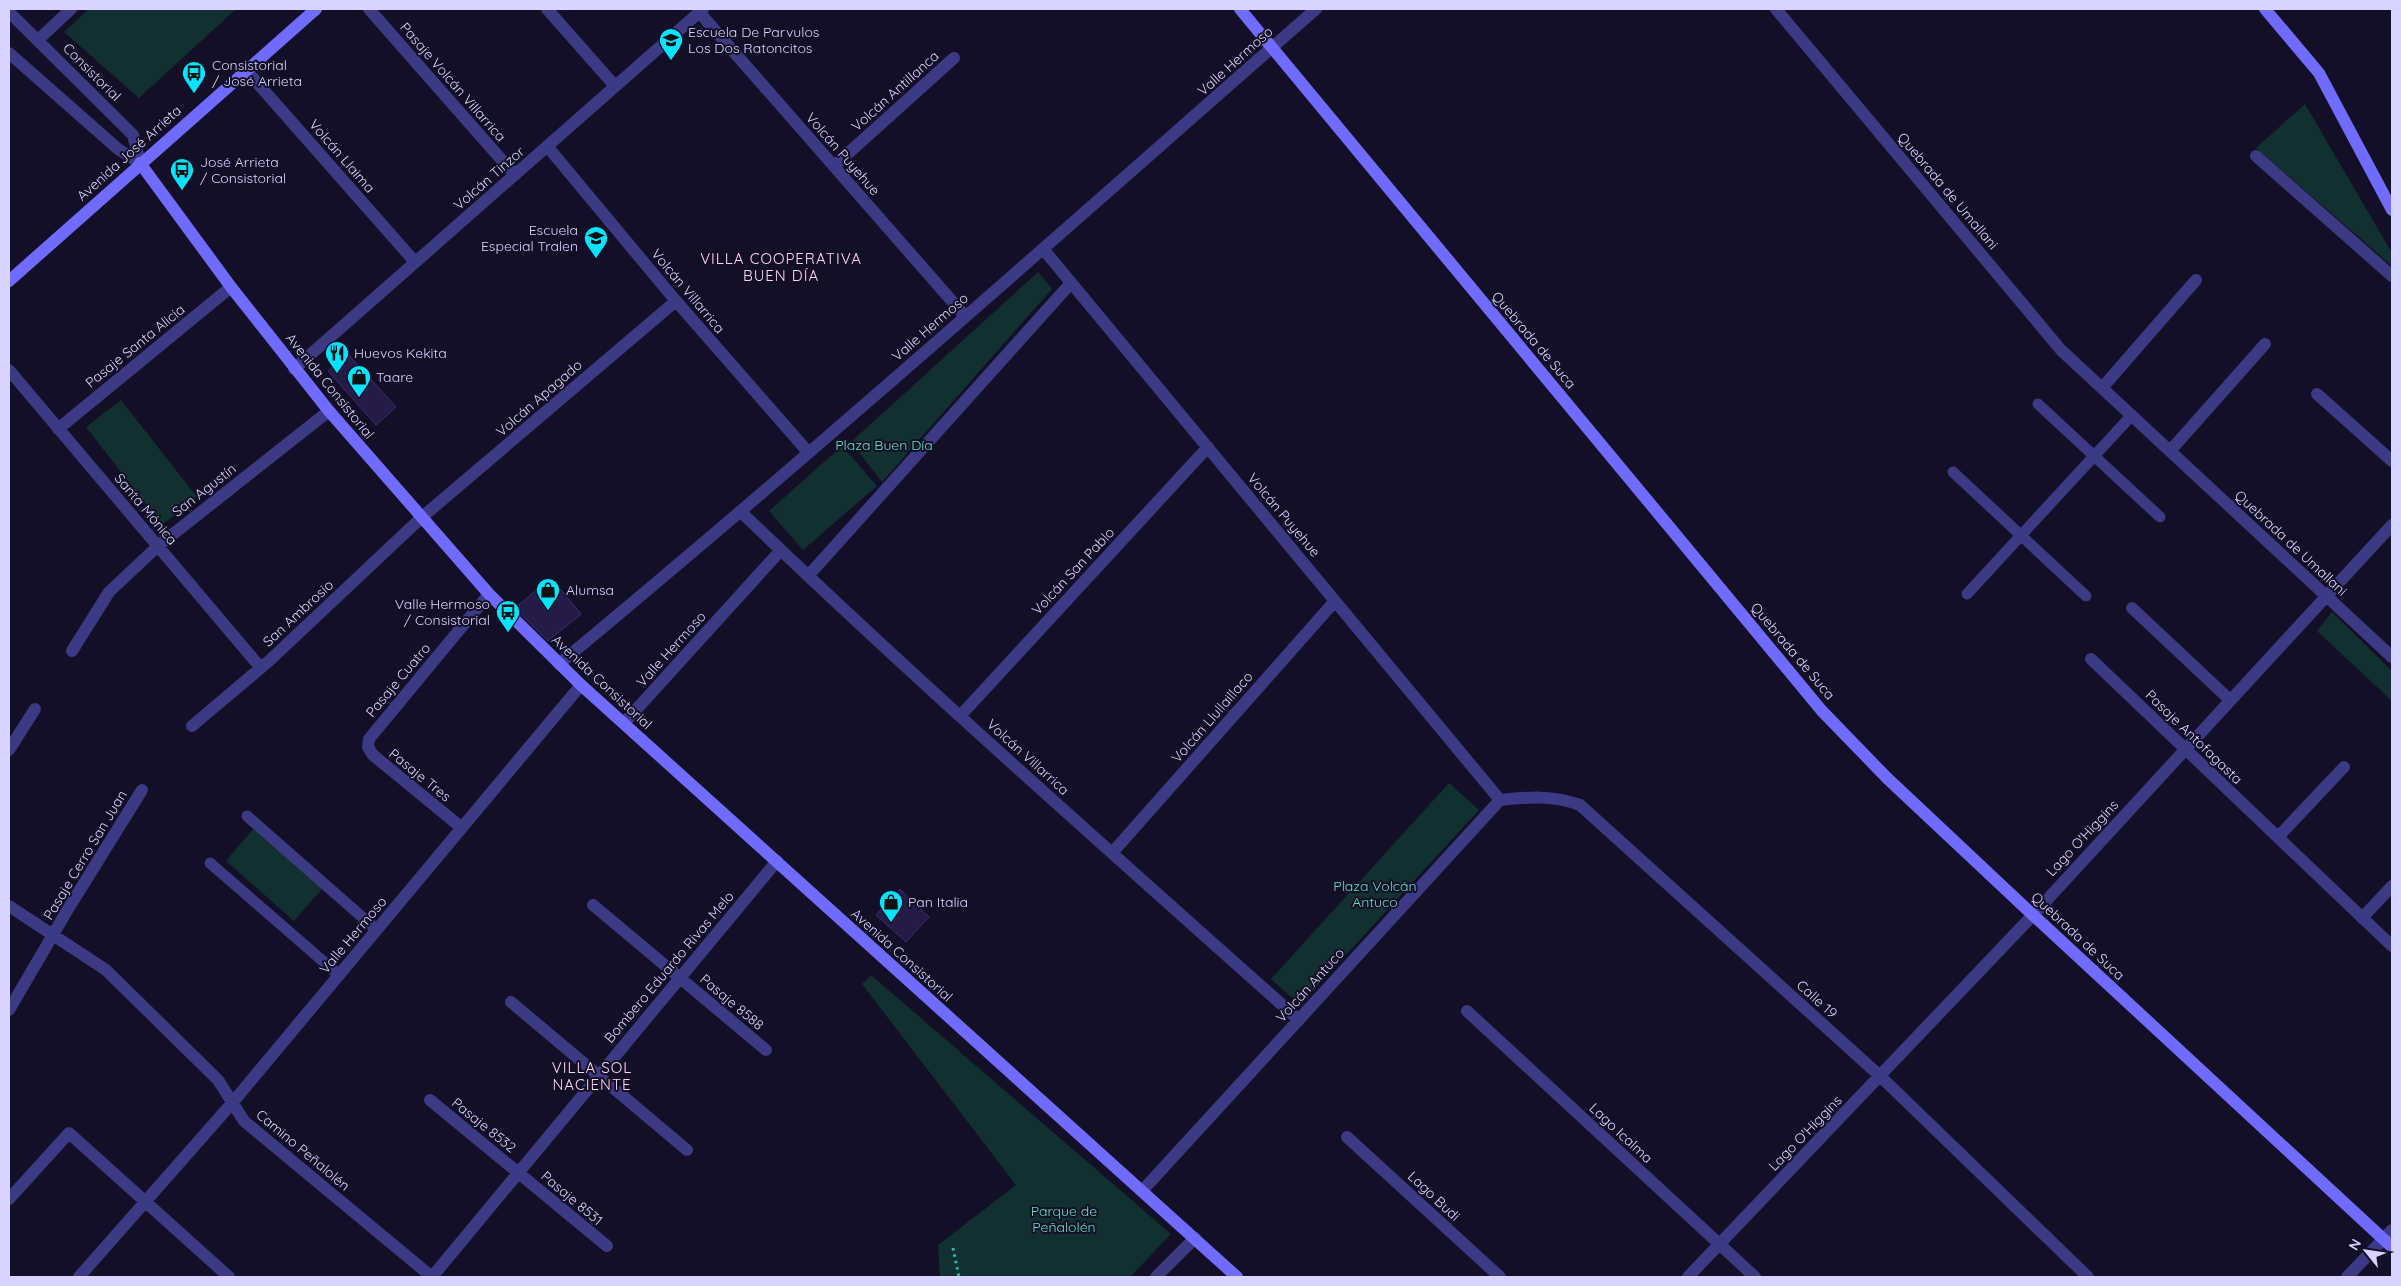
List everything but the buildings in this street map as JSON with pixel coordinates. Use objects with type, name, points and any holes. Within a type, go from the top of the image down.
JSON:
[{"type":"street","points":[[38,40],[71,9]]},
{"type":"street","name":"Avenida José Arrieta","points":[[9,281],[316,9]]},
{"type":"street","name":"Pasaje Volcán Villarrica","points":[[369,9],[515,175]]},
{"type":"street","points":[[547,9],[615,86]]},
{"type":"street","name":"Quebrada de Suca","points":[[1240,9],[1822,711],[1887,778],[2033,914],[2389,1239]]},
{"type":"street","name":"Valle Hermoso","points":[[560,664],[741,512],[965,316],[1044,250],[1316,9]]},
{"type":"street","name":"Quebrada de Umallani","points":[[1776,9],[2062,350],[2392,657]]},
{"type":"street","points":[[2265,9],[2319,73],[2392,210]]},
{"type":"street","name":"Volcán Tinzor","points":[[294,369],[701,10]]},
{"type":"street","name":"Volcán Puyehue","points":[[701,10],[965,316]]},
{"type":"street","name":"Consistorial","points":[[9,12],[133,136],[140,163]]},
{"type":"street","name":"Avenida Consistorial","points":[[9,53],[111,143],[140,163],[294,369],[421,518],[489,594],[581,685],[1237,1277]]},
{"type":"street","name":"Volcán Antillanca","points":[[834,166],[954,58]]},
{"type":"street","name":"Volcán Llaima","points":[[246,70],[415,262]]},
{"type":"street","name":"Volcán Villarrica","points":[[547,146],[676,301],[808,452]]},
{"type":"street","points":[[2256,156],[2392,276]]},
{"type":"street","name":"Volcán Puyehue","points":[[1044,250],[1500,800]]},
{"type":"street","points":[[2102,388],[2196,280]]},
{"type":"street","points":[[808,576],[1071,282]]},
{"type":"street","name":"Pasaje Santa Alicia","points":[[58,429],[231,287]]},
{"type":"street","name":"Volcán Apagado","points":[[421,518],[676,301]]},
{"type":"street","points":[[2170,451],[2265,344]]},
{"type":"street","name":"Santa Mónica","points":[[9,370],[260,667]]},
{"type":"street","points":[[2317,394],[2392,461]]},
{"type":"street","name":"San Agustín","points":[[72,651],[109,592],[158,546],[329,411]]},
{"type":"street","name":"Volcán San Pablo","points":[[961,715],[1208,447]]},
{"type":"street","name":"Volcán Villarrica","points":[[741,512],[808,576],[1112,853],[1299,1020]]},
{"type":"street","name":"San Ambrosio","points":[[192,726],[260,667],[421,518]]},
{"type":"street","name":"Lago O'Higgins","points":[[1688,1277],[2033,914],[2392,525]]},
{"type":"street","name":"Valle Hermoso","points":[[624,723],[781,550]]},
{"type":"street","name":"Pasaje Cuatro","points":[[369,739],[489,594]]},
{"type":"street","name":"Volcán Llullaillaco","points":[[1112,853],[1335,600]]},
{"type":"street","points":[[2132,608],[2230,700]]},
{"type":"street","name":"Pasaje Antofagasta","points":[[2091,659],[2392,946]]},
{"type":"street","name":"Valle Hermoso","points":[[79,1277],[233,1102],[581,685]]},
{"type":"street","points":[[9,750],[35,709]]},
{"type":"street","name":"Pasaje Tres","points":[[369,739],[368,746],[372,755],[462,828]]},
{"type":"street","points":[[2278,837],[2344,767]]},
{"type":"street","name":"Pasaje Cerro San Juan","points":[[54,936],[68,909],[142,790]]},
{"type":"street","name":"Calle 19","points":[[1500,800],[1530,796],[1554,797],[1580,805],[1880,1076],[2088,1277]]},
{"type":"street","name":"Volcán Antuco","points":[[1142,1191],[1500,800]]},
{"type":"street","name":"Bombero Eduardo Rivas Melo","points":[[432,1277],[777,862]]},
{"type":"street","points":[[2362,918],[2392,886]]},
{"type":"street","name":"Pasaje 8588","points":[[593,905],[766,1050]]},
{"type":"street","name":"Camino Peñalolén","points":[[9,906],[106,970],[119,981],[218,1080],[244,1121],[432,1277]]},
{"type":"street","points":[[9,1010],[54,936]]},
{"type":"street","points":[[511,1002],[688,1150]]},
{"type":"street","name":"Lago Icalma","points":[[1467,1011],[1755,1277]]},
{"type":"street","name":"Pasaje 8532","points":[[430,1100],[518,1172]]},
{"type":"street","points":[[9,1198],[69,1133],[229,1277]]},
{"type":"street","name":"Lago Budi","points":[[1347,1137],[1500,1277]]},
{"type":"street","name":"Pasaje 8531","points":[[518,1172],[607,1246]]},
{"type":"street","points":[[1156,1277],[1195,1238]]},
{"type":"street","points":[[2347,1277],[2389,1239]]},
{"type":"lane","points":[[2038,404],[2160,517]]},
{"type":"lane","points":[[1967,594],[2132,416]]},
{"type":"lane","points":[[1953,472],[2086,596]]},
{"type":"lane","points":[[247,816],[377,930]]},
{"type":"lane","points":[[210,863],[339,975]]},
{"type":"path","points":[[953,1248],[959,1277]]},
{"type":"green space","points":[[89,9],[236,9],[139,98],[64,32]]},
{"type":"green space","points":[[2305,104],[2392,253],[2392,266],[2256,148]]},
{"type":"green space","name":"Plaza Buen Día","points":[[1038,272],[1052,289],[882,482],[851,442]]},
{"type":"green space","points":[[121,400],[197,497],[162,525],[86,427]]},
{"type":"green space","points":[[842,446],[877,486],[803,550],[769,511]]},
{"type":"green space","points":[[2332,612],[2392,671],[2392,701],[2317,631]]},
{"type":"green space","name":"Plaza Volcán Antuco","points":[[1449,783],[1479,810],[1300,1005],[1271,979]]},
{"type":"green space","points":[[254,828],[323,888],[294,921],[226,861]]},
{"type":"green space","name":"Parque de Peñalolén","points":[[871,975],[1171,1234],[1130,1277],[940,1277],[938,1245],[1016,1185],[862,984]]},
{"type":"place","name":"Escuela De Parvulos Los Dos Ratoncitos","points":[[671,61]]},
{"type":"place","name":"Consistorial / José Arrieta","points":[[194,94]]},
{"type":"place","name":"José Arrieta / Consistorial","points":[[182,191]]},
{"type":"place","name":"Escuela Especial Tralen","points":[[596,259]]},
{"type":"place","name":"Huevos Kekita","points":[[337,374]]},
{"type":"place","name":"Taare","points":[[359,398]]},
{"type":"place","name":"Alumsa","points":[[548,611]]},
{"type":"place","name":"Valle Hermoso / Consistorial","points":[[508,633]]},
{"type":"place","name":"Pan Italia","points":[[891,923]]},
{"type":"district","name":"VILLA COOPERATIVA BUEN DÍA","points":[[781,266]]},
{"type":"district","name":"VILLA SOL NACIENTE","points":[[592,1076]]}]
